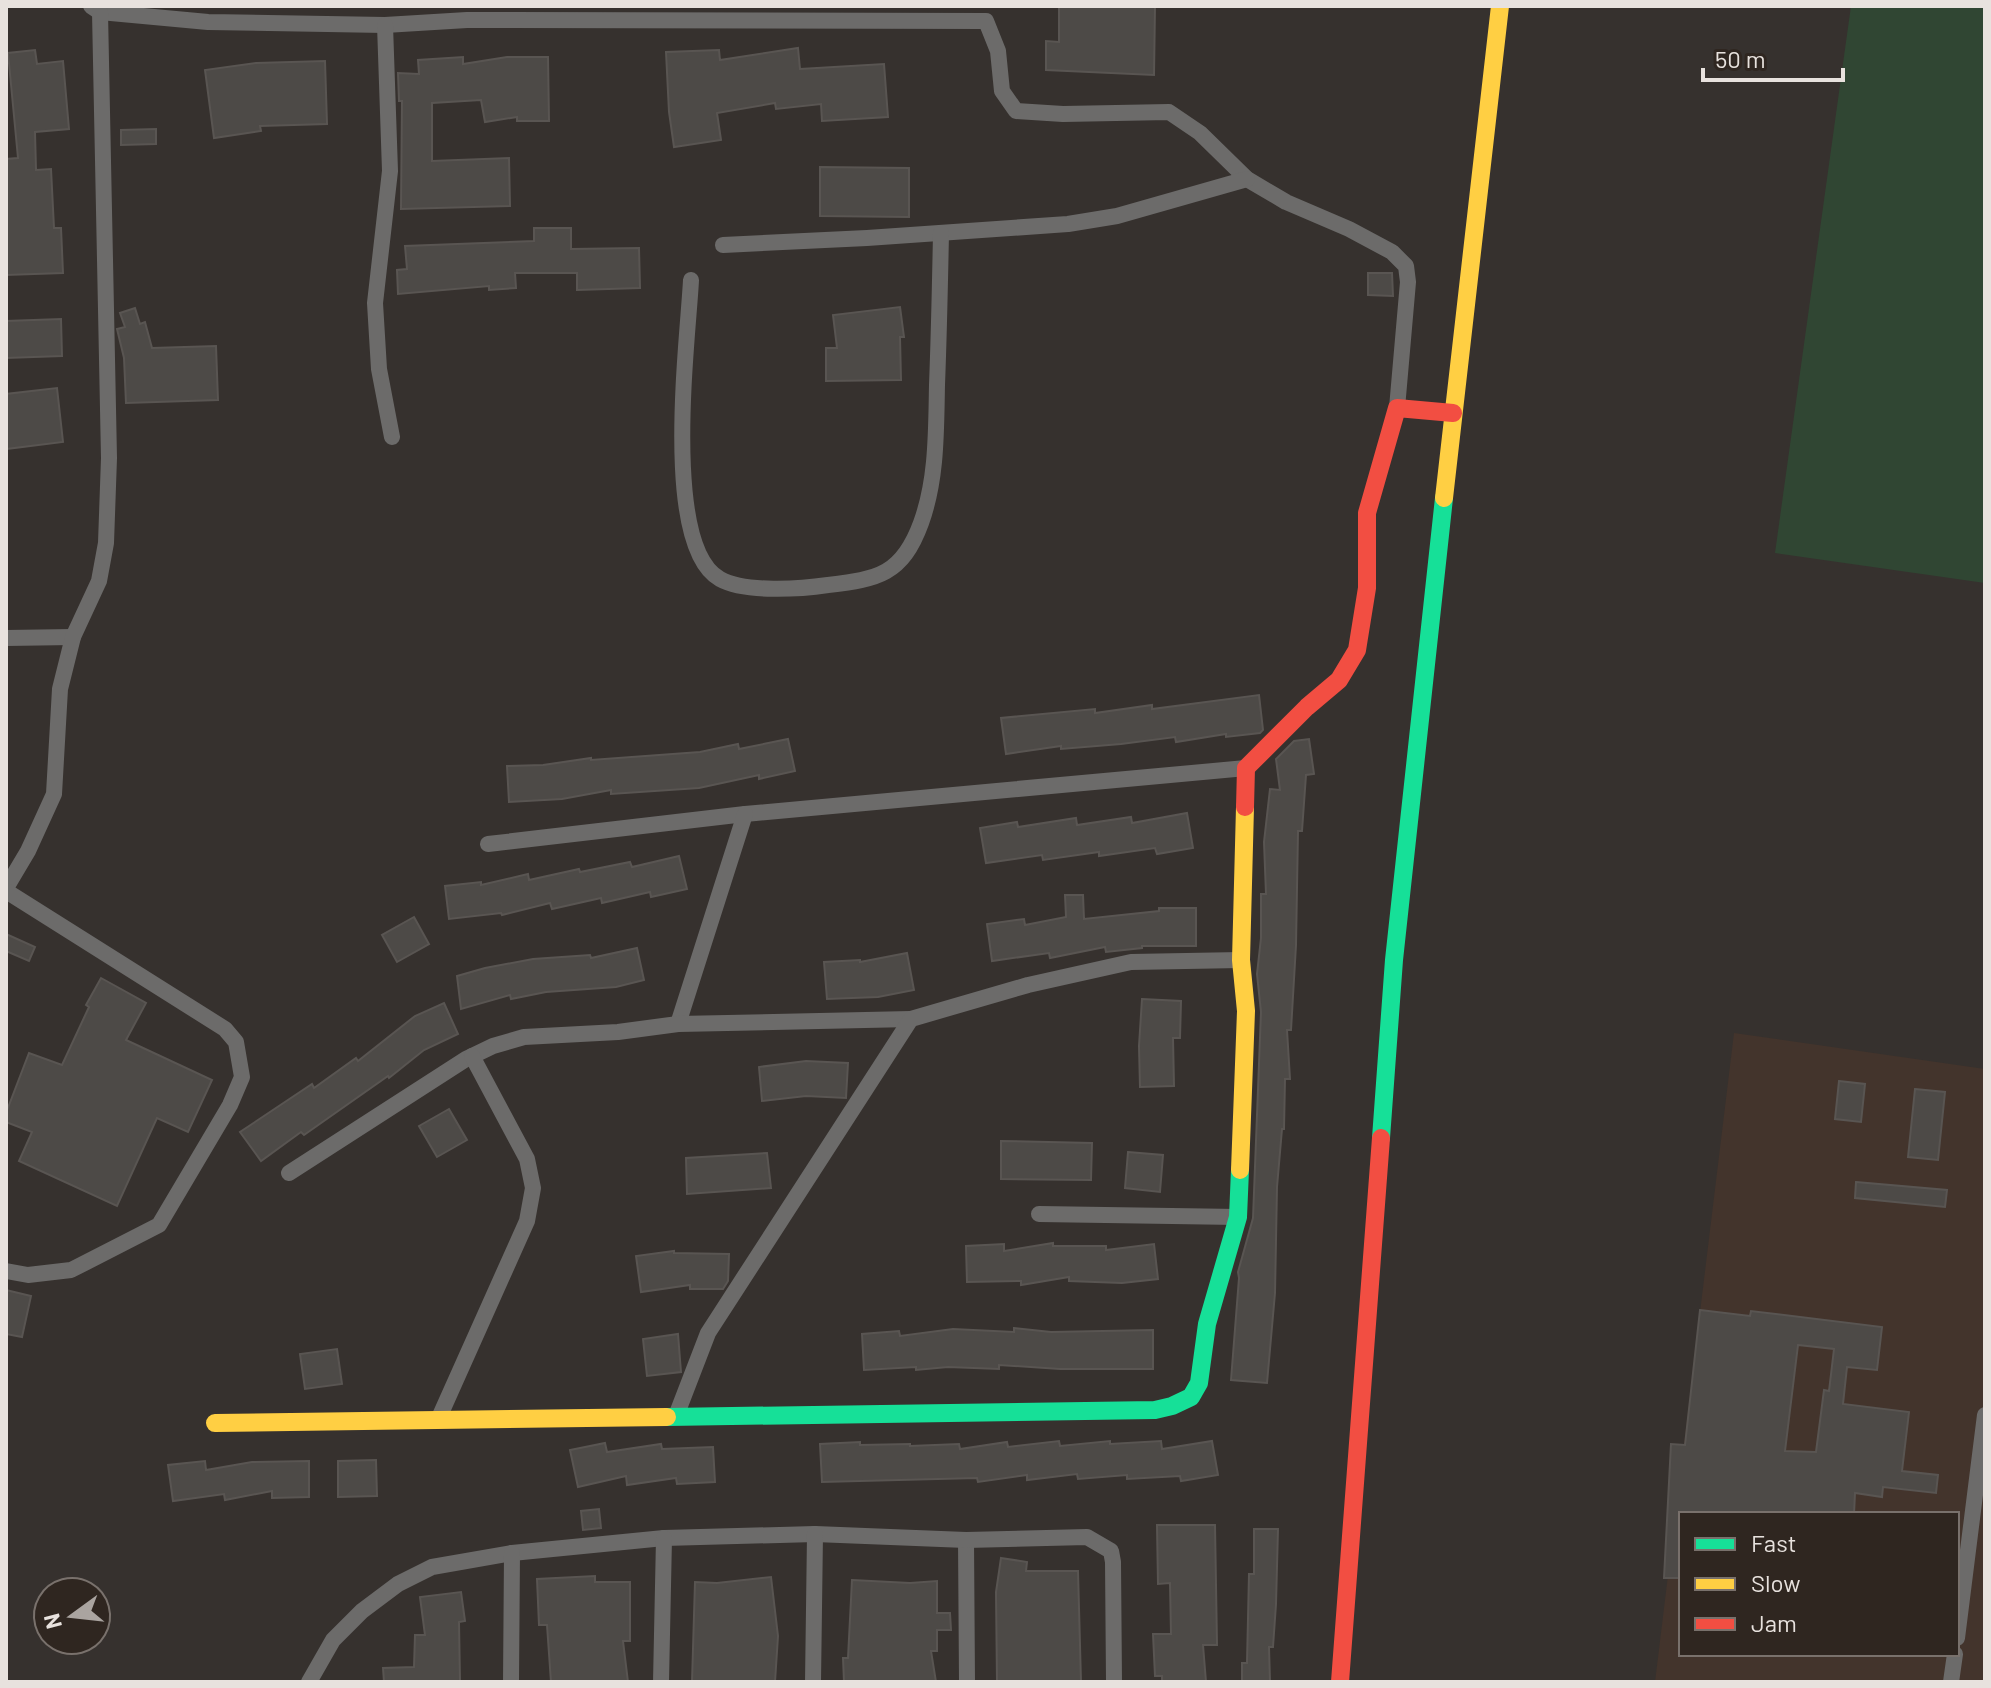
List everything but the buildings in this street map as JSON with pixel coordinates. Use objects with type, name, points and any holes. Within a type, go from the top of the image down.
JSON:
[{"type":"street","points":[[1340,1682],[1394,960],[1500,6]]},
{"type":"street","points":[[6,1271],[28,1275],[71,1270],[159,1225],[230,1105],[242,1077],[236,1042],[225,1029],[6,889],[28,851],[54,794],[60,689],[73,637],[99,581],[106,543],[109,458],[96,9],[208,22],[385,25],[467,20],[986,21],[998,51],[1002,91],[1016,111],[1063,114],[1169,112],[1200,133],[1247,179],[1286,202],[1349,229],[1392,252],[1406,266],[1408,282],[1397,408],[1367,513],[1367,588],[1357,650],[1339,680],[1246,768],[745,814],[488,844]]},
{"type":"street","points":[[385,25],[390,171],[375,303],[379,369],[392,437]]},
{"type":"street","points":[[723,245],[1068,224],[1117,216],[1247,179]]},
{"type":"street","points":[[691,280],[682,482],[688,518],[702,559],[719,579],[743,586],[813,587],[872,580],[898,564],[920,524],[931,484],[936,441],[941,233]]},
{"type":"street","points":[[1397,408],[1453,413]]},
{"type":"street","points":[[6,638],[73,637]]},
{"type":"street","points":[[215,1423],[1155,1410],[1191,1397],[1199,1383],[1207,1324],[1238,1217],[1246,1011],[1241,960],[1246,768]]},
{"type":"street","points":[[678,1024],[745,814]]},
{"type":"street","points":[[289,1173],[472,1056],[524,1037],[618,1032],[678,1024],[911,1019],[1028,985],[1131,962],[1241,960]]},
{"type":"street","points":[[676,1416],[708,1333],[911,1019]]},
{"type":"street","points":[[438,1420],[527,1221],[533,1188],[527,1159],[472,1056]]},
{"type":"street","points":[[1039,1214],[1238,1217]]},
{"type":"street","points":[[1959,1622],[1985,1415]]},
{"type":"street","points":[[813,1682],[815,1534]]},
{"type":"street","points":[[309,1682],[333,1640],[362,1611],[398,1584],[432,1567],[512,1553],[664,1538],[815,1534],[966,1540],[1087,1537],[1111,1551],[1114,1682]]},
{"type":"street","points":[[661,1682],[664,1538]]},
{"type":"street","points":[[966,1540],[967,1682]]},
{"type":"street","points":[[511,1682],[512,1553]]},
{"type":"street","points":[[1951,1682],[1955,1656]]},
{"type":"shaded area","points":[[1734,1033],[1985,1069],[1985,1682],[1655,1682]]},
{"type":"green space","points":[[1851,6],[1985,6],[1985,583],[1775,553]]},
{"type":"traffic: fast","points":[[1381,1138],[1394,960],[1444,498]]},
{"type":"traffic: fast","points":[[667,1417],[1155,1410],[1172,1406],[1191,1397],[1199,1383],[1207,1324],[1238,1217],[1240,1170]]},
{"type":"traffic: slow","points":[[1444,498],[1500,6]]},
{"type":"traffic: slow","points":[[1240,1170],[1246,1011],[1241,960],[1245,807]]},
{"type":"traffic: slow","points":[[215,1423],[667,1417]]},
{"type":"traffic: jam","points":[[1245,807],[1246,768],[1339,680],[1357,650],[1367,588],[1367,513],[1397,408],[1453,413]]},
{"type":"traffic: jam","points":[[1340,1682],[1381,1138]]}]
